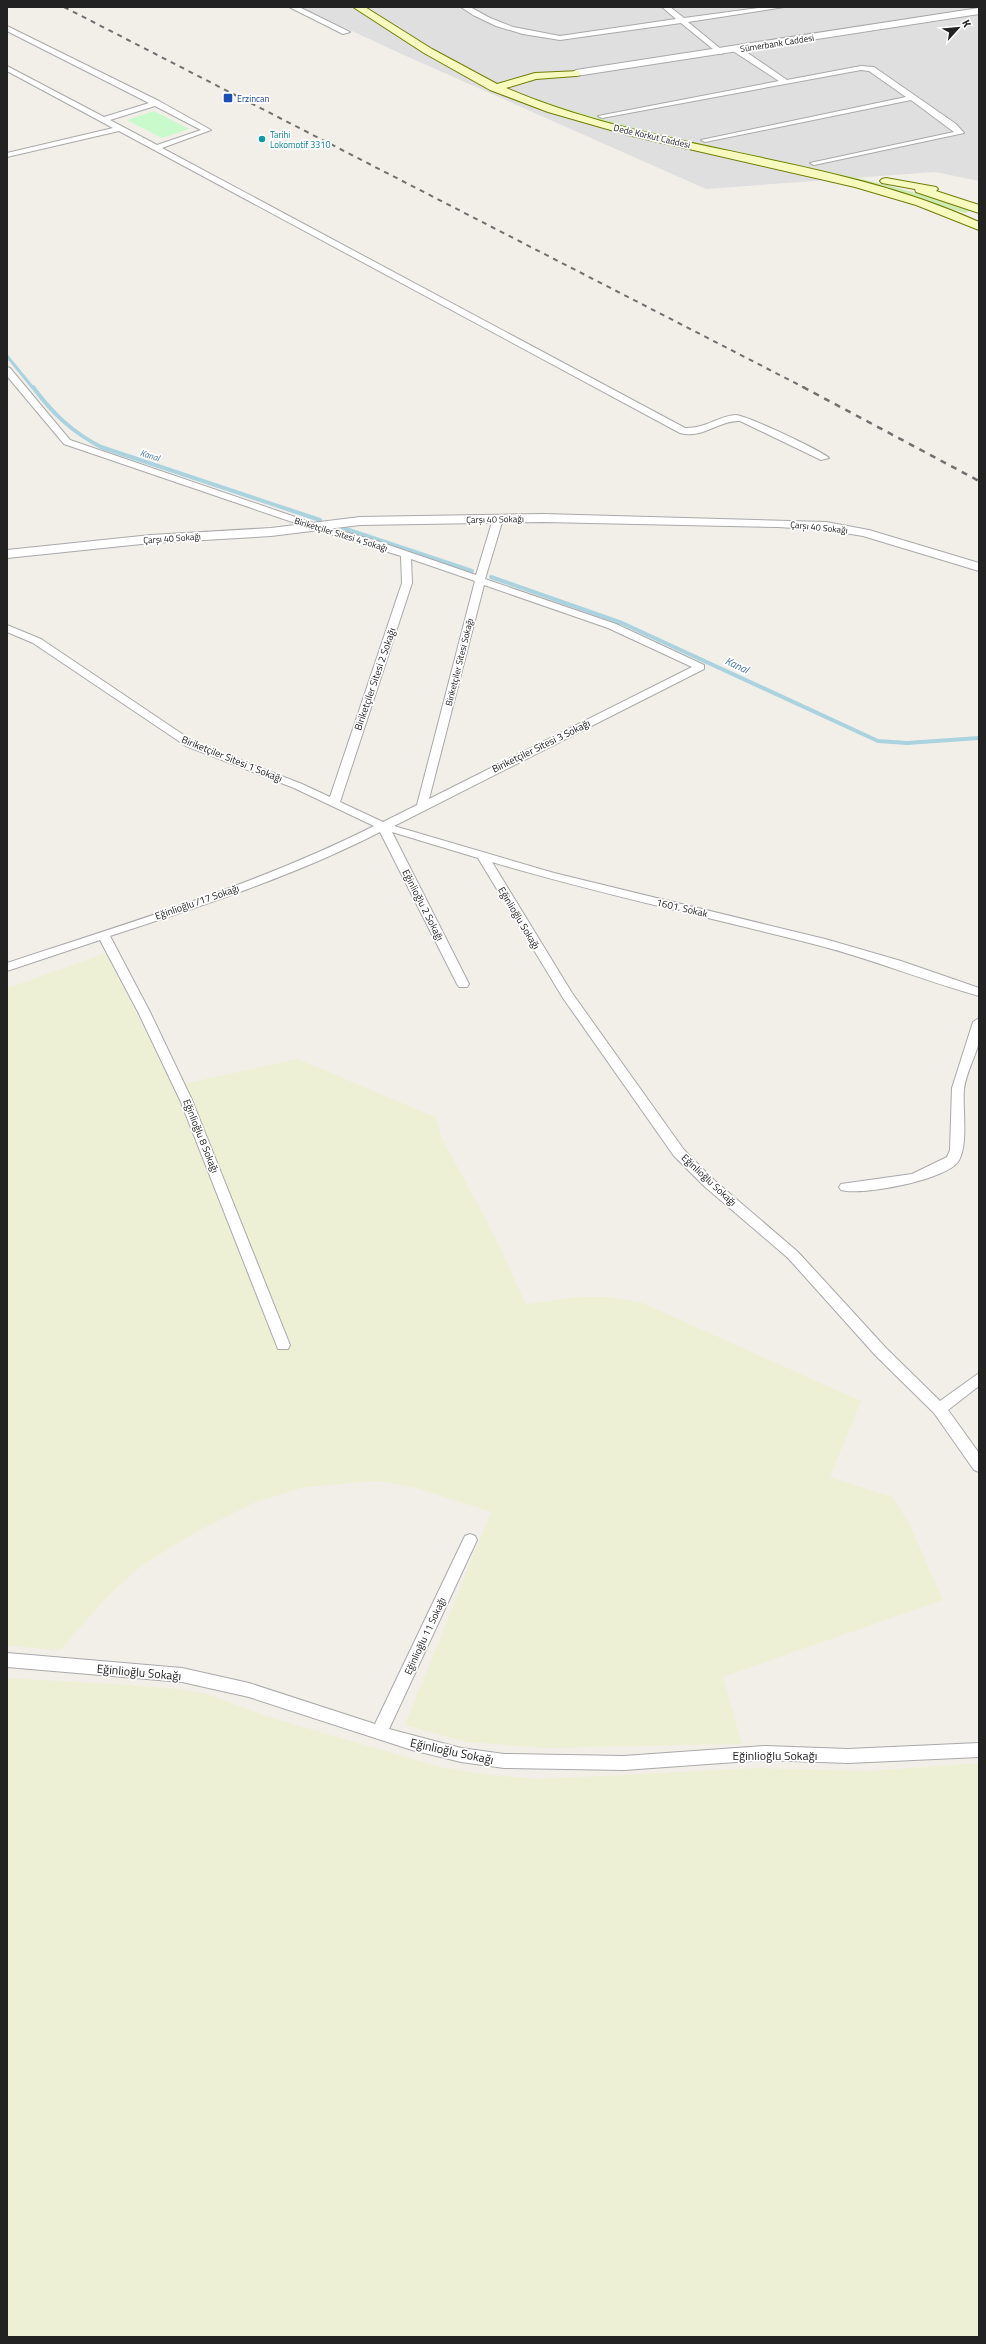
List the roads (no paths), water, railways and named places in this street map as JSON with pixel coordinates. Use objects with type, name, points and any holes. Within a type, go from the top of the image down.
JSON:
[{"type":"main road","name":"Dede Korkut Caddesi","points":[[358,7],[454,68],[494,88],[523,100],[615,128],[860,186],[965,219],[979,226]]},
{"type":"main road","name":"Dede Korkut Caddesi","points":[[371,7],[468,64],[506,83],[535,94],[602,116],[814,163],[886,181],[979,209]]},
{"type":"main road","points":[[494,88],[506,83],[535,76],[576,74]]},
{"type":"main road","points":[[545,86],[550,82],[576,74]]},
{"type":"main road","points":[[523,100],[535,94]]},
{"type":"main road","name":"Dede Korkut Caddesi","points":[[886,181],[979,198]]},
{"type":"main road","points":[[965,219],[979,214]]},
{"type":"street","points":[[293,7],[346,32]]},
{"type":"street","points":[[465,7],[490,21],[527,34],[560,38],[780,7]]},
{"type":"street","points":[[666,7],[719,52]]},
{"type":"street","name":"Sümerbank Caddesi","points":[[576,74],[979,11]]},
{"type":"street","points":[[7,28],[207,130],[156,148]]},
{"type":"street","points":[[736,49],[784,80]]},
{"type":"street","points":[[7,68],[684,431],[700,432],[730,418],[742,418],[824,458]]},
{"type":"street","points":[[602,116],[784,80],[861,68],[871,69],[953,126],[960,133],[814,163]]},
{"type":"street","points":[[705,140],[912,98]]},
{"type":"street","points":[[103,120],[156,103]]},
{"type":"street","points":[[7,155],[119,128]]},
{"type":"street","name":"Biriketçiler Sitesi 4 Sokağı","points":[[7,370],[66,442],[313,526],[406,554],[480,580],[632,634],[700,667]]},
{"type":"street","name":"Çarşı 40 Sokağı","points":[[7,554],[360,521],[567,518],[826,526],[865,533],[979,567]]},
{"type":"street","name":"Biriketçiler Sitesi Sokağı","points":[[422,806],[480,580],[498,519]]},
{"type":"street","name":"Biriketçiler Sitesi 2 Sokağı","points":[[334,802],[407,583],[406,554]]},
{"type":"street","name":"Biriketçiler Sitesi 1 Sokağı","points":[[7,628],[37,641],[181,739],[334,802],[383,826]]},
{"type":"street","name":"Biriketçiler Sitesi 3 Sokağı","points":[[383,826],[700,667]]},
{"type":"street","name":"1601. Sokak","points":[[383,826],[483,857],[592,887],[821,942],[898,964],[979,992]]},
{"type":"street","name":"Eğinlioğlu /17 Sokağı","points":[[7,968],[264,879],[332,852],[383,826]]},
{"type":"street","name":"Eğinlioğlu 2 Sokağı","points":[[383,826],[463,984]]},
{"type":"street","name":"Eğinlioğlu Sokağı","points":[[483,857],[567,995],[679,1153],[709,1183],[793,1255],[882,1352],[939,1409],[970,1451],[979,1466]]},
{"type":"street","name":"Eğinlioğlu 8 Sokağı","points":[[103,934],[144,1012],[189,1107],[283,1345]]},
{"type":"street","points":[[846,1187],[907,1181],[923,1176],[952,1160],[956,1150],[958,1088],[979,1022]]},
{"type":"street","points":[[939,1409],[979,1378]]},
{"type":"street","name":"Eğinlioğlu 11 Sokağı","points":[[379,1733],[470,1540]]},
{"type":"street","name":"Eğinlioğlu Sokağı","points":[[7,1660],[182,1675],[202,1679],[249,1690],[379,1733],[461,1755],[504,1761],[624,1763],[758,1753],[848,1756],[979,1750]]},
{"type":"waterway","name":"Kanal","points":[[7,356],[33,388]]},
{"type":"waterway","name":"Kanal","points":[[33,387],[63,421],[81,435],[101,447],[320,520]]},
{"type":"waterway","name":"Kanal","points":[[343,528],[472,571]]},
{"type":"waterway","name":"Kanal","points":[[491,577],[622,623],[878,741],[907,743],[979,738]]},
{"type":"railway","points":[[64,7],[805,388]]},
{"type":"railway","points":[[803,387],[979,481]]},
{"type":"place","name":"Erzincan","points":[[228,98]]},
{"type":"place","name":"Tarihi Lokomotif 3310","points":[[262,139]]}]
